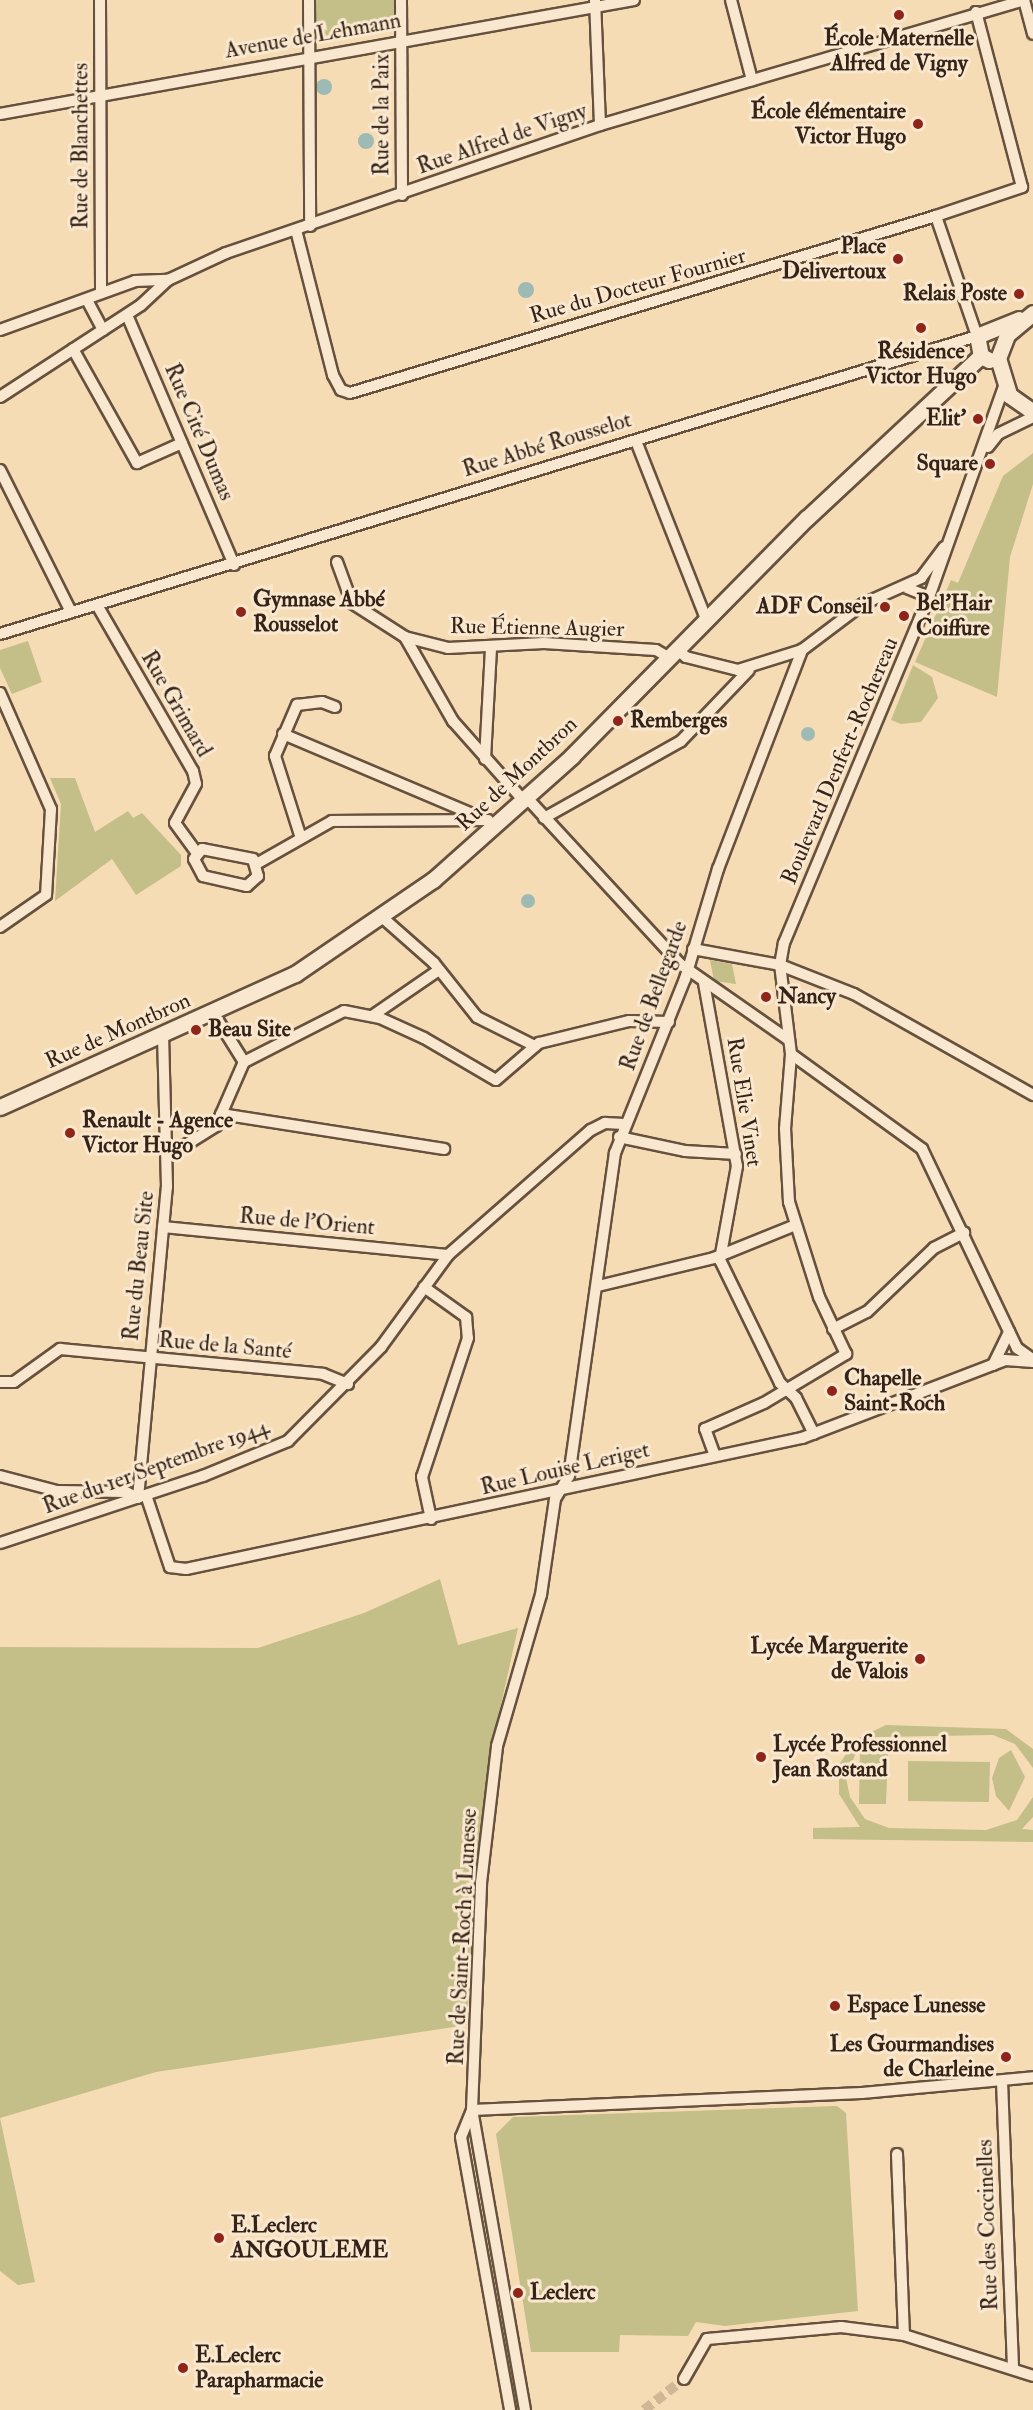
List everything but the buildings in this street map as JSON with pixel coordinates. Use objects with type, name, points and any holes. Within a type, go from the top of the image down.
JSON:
[{"type":"main road","name":"Rue Abbé Rousselot","points":[[977,336],[1033,313]]},
{"type":"main road","points":[[1033,313],[1003,341],[999,366],[1014,400],[1033,412]]},
{"type":"main road","points":[[977,336],[981,356],[999,366]]},
{"type":"main road","name":"Rue de Montbron","points":[[0,1107],[214,1014],[294,974],[383,918],[494,822],[525,800],[706,619],[981,356]]},
{"type":"street","name":"Rue de Blanchettes","points":[[100,0],[101,293]]},
{"type":"street","points":[[309,0],[310,226]]},
{"type":"street","name":"Rue de la Paix","points":[[401,0],[402,195]]},
{"type":"street","name":"Avenue de Lehmann","points":[[0,114],[595,3],[634,0]]},
{"type":"street","points":[[731,0],[752,80]]},
{"type":"street","points":[[1019,0],[1033,34]]},
{"type":"street","name":"Rue Alfred de Vigny","points":[[0,330],[135,281],[168,280],[296,231],[600,125],[1019,0]]},
{"type":"street","points":[[595,3],[600,125]]},
{"type":"street","name":"Rue du Docteur Fournier","points":[[296,231],[333,375],[341,390],[350,393],[743,277],[878,231],[936,216],[1022,187],[976,12]]},
{"type":"street","points":[[936,216],[977,336]]},
{"type":"street","points":[[0,397],[127,315],[168,280]]},
{"type":"street","points":[[87,300],[103,330]]},
{"type":"street","name":"Rue Cité Dumas","points":[[127,315],[234,565]]},
{"type":"street","name":"Rue Abbé Rousselot","points":[[0,634],[234,565],[977,336]]},
{"type":"street","points":[[73,349],[137,463],[182,443]]},
{"type":"street","name":"Boulevard Denfert-Rochereau","points":[[787,1390],[846,1354],[833,1329],[793,1226],[785,1129],[791,1054],[780,965],[784,943],[929,597],[944,547],[982,454],[1005,384]]},
{"type":"street","name":"Boulevard Denfert-Rochereau","points":[[982,454],[998,434],[1033,417]]},
{"type":"street","points":[[636,441],[706,619]]},
{"type":"street","points":[[0,470],[71,612]]},
{"type":"street","points":[[544,818],[681,741],[749,670],[802,650],[863,604],[907,588],[926,574],[944,547]]},
{"type":"street","name":"Rue Étienne Augier","points":[[337,562],[352,603],[405,637],[447,648],[491,649],[544,643],[656,650],[749,670]]},
{"type":"street","points":[[907,588],[929,597]]},
{"type":"street","name":"Rue Grimard","points":[[97,605],[194,771],[196,784],[176,827],[197,853],[194,865],[203,876],[247,886],[258,876],[258,863]]},
{"type":"street","points":[[405,637],[440,703],[485,759],[544,818],[625,910],[704,983],[789,1040]]},
{"type":"street","points":[[485,759],[491,649]]},
{"type":"street","name":"Rue de Bellegarde","points":[[562,1488],[569,1476],[619,1137],[669,1022],[688,970],[693,949],[802,650]]},
{"type":"street","points":[[0,693],[51,809],[48,889],[42,900],[0,927]]},
{"type":"street","points":[[300,835],[275,766],[283,734],[297,705],[322,702],[335,707]]},
{"type":"street","points":[[283,734],[494,822]]},
{"type":"street","points":[[197,853],[210,849],[258,863],[319,825],[494,822]]},
{"type":"street","points":[[383,918],[439,970],[477,1017],[535,1046]]},
{"type":"street","points":[[693,949],[780,965],[903,1019],[1033,1095]]},
{"type":"street","points":[[372,1016],[439,970]]},
{"type":"street","name":"Rue Elie Vinet","points":[[704,983],[736,1154],[737,1191],[722,1255]]},
{"type":"street","points":[[168,1156],[216,1126],[244,1062],[324,1016],[344,1011],[372,1016],[424,1038],[496,1080],[535,1046],[629,1021],[669,1022]]},
{"type":"street","points":[[214,1014],[244,1062]]},
{"type":"street","name":"Rue du Beau Site","points":[[142,1497],[149,1359],[168,1156],[163,1037]]},
{"type":"street","points":[[791,1054],[916,1143],[964,1233],[1009,1332],[1021,1353],[1033,1361]]},
{"type":"street","points":[[221,1114],[444,1149]]},
{"type":"street","name":"Rue du 1er Septembre 1944","points":[[0,1543],[142,1497],[288,1441],[348,1384],[448,1254],[591,1130],[605,1123],[624,1124]]},
{"type":"street","points":[[619,1137],[685,1151],[736,1154]]},
{"type":"street","points":[[598,1286],[722,1255],[793,1226]]},
{"type":"street","name":"Rue de l'Orient","points":[[163,1227],[448,1254]]},
{"type":"street","points":[[833,1329],[867,1312],[934,1248],[964,1233]]},
{"type":"street","points":[[722,1255],[743,1309],[814,1434]]},
{"type":"street","points":[[424,1287],[466,1317],[468,1338],[422,1477],[431,1519]]},
{"type":"street","points":[[993,1365],[1009,1332]]},
{"type":"street","name":"Rue de la Santé","points":[[0,1382],[14,1382],[60,1349],[323,1374],[348,1384]]},
{"type":"street","name":"Rue Louise Leriget","points":[[142,1497],[170,1567],[186,1569],[431,1519],[562,1488],[814,1434],[947,1386],[993,1365],[1033,1361]]},
{"type":"street","points":[[715,1456],[705,1430],[787,1390]]},
{"type":"street","points":[[0,1476],[57,1491],[126,1492],[142,1497]]},
{"type":"street","name":"Rue de Saint-Roch à Lunesse","points":[[525,2410],[472,2110],[481,1883],[496,1746],[541,1595],[555,1499],[562,1488]]},
{"type":"street","points":[[472,2110],[862,2092],[1033,2077]]},
{"type":"street","name":"Rue des Coccinelles","points":[[1002,2080],[1013,2369]]},
{"type":"street","name":"Rue de Saint-Roch à Lunesse","points":[[472,2110],[462,2125],[464,2165],[510,2410]]},
{"type":"street","points":[[897,2154],[904,2335]]},
{"type":"street","points":[[684,2379],[707,2339],[841,2327],[904,2335],[1033,2376]]},
{"type":"shaded area","points":[[313,0],[396,0],[396,25],[322,36],[313,29]]},
{"type":"shaded area","points":[[1033,453],[1033,484],[1010,557],[997,697],[915,662],[951,580],[958,583],[1003,476]]},
{"type":"shaded area","points":[[28,641],[42,682],[12,694],[0,668],[0,650]]},
{"type":"shaded area","points":[[913,665],[932,677],[938,698],[921,722],[901,724],[891,720]]},
{"type":"shaded area","points":[[50,778],[75,778],[95,832],[128,811],[133,818],[142,813],[181,855],[181,866],[136,895],[112,859],[55,901],[61,804]]},
{"type":"shaded area","points":[[710,960],[732,964],[736,984],[714,981]]},
{"type":"shaded area","points":[[440,1579],[458,1645],[518,1628],[490,1754],[474,1886],[467,2025],[156,2072],[0,2118],[0,1647],[258,1648],[364,1613]]},
{"type":"shaded area","points":[[886,1725],[1006,1729],[1033,1749],[1033,1768],[1015,1744],[993,1735],[876,1737],[855,1755],[846,1778],[850,1797],[865,1819],[889,1828],[986,1830],[1017,1820],[1033,1797],[1033,1817],[1022,1829],[1033,1830],[1033,1842],[813,1839],[813,1828],[860,1827],[839,1794],[839,1765],[855,1740]]},
{"type":"shaded area","points":[[1011,1750],[1025,1777],[1009,1811],[996,1796],[992,1778],[999,1758]]},
{"type":"shaded area","points":[[860,1753],[888,1754],[886,1804],[859,1804]]},
{"type":"shaded area","points":[[908,1761],[990,1762],[989,1802],[908,1801]]},
{"type":"shaded area","points":[[837,2106],[846,2113],[858,2311],[725,2326],[696,2322],[688,2336],[620,2335],[619,2352],[531,2352],[496,2134],[513,2117]]},
{"type":"shaded area","points":[[0,2118],[35,2282],[18,2285],[0,2271]]},
{"type":"water","points":[[324,79],[332,87],[324,95],[316,87]]},
{"type":"water","points":[[363,133],[369,133],[374,141],[372,147],[363,149],[358,144],[358,138]]},
{"type":"water","points":[[526,282],[532,284],[534,290],[532,296],[526,298],[520,296],[518,290],[520,284]]},
{"type":"water","points":[[808,727],[813,729],[815,734],[813,739],[808,741],[803,739],[801,734],[803,729]]},
{"type":"water","points":[[528,894],[533,896],[535,901],[533,906],[528,908],[523,906],[521,901],[523,896]]},
{"type":"tunnel","points":[[644,2410],[684,2379]]},
{"type":"place","name":"École Maternelle Alfred de Vigny","points":[[899,15]]},
{"type":"place","name":"École élémentaire Victor Hugo","points":[[918,124]]},
{"type":"place","name":"Place Delivertoux","points":[[898,259]]},
{"type":"place","name":"Relais Poste","points":[[1019,294]]},
{"type":"place","name":"Résidence Victor Hugo","points":[[921,328]]},
{"type":"place","name":"Elit'","points":[[978,419]]},
{"type":"place","name":"Square","points":[[990,464]]},
{"type":"place","name":"ADF Conseil","points":[[885,607]]},
{"type":"place","name":"Gymnase Abbé Rousselot","points":[[241,612]]},
{"type":"place","name":"Bel'Hair Coiffure","points":[[904,616]]},
{"type":"place","name":"Remberges","points":[[618,721]]},
{"type":"place","name":"Nancy","points":[[766,997]]},
{"type":"place","name":"Beau Site","points":[[196,1030]]},
{"type":"place","name":"Renault - Agence Victor Hugo","points":[[70,1133]]},
{"type":"place","name":"Chapelle Saint-Roch","points":[[832,1391]]},
{"type":"place","name":"Lycée Marguerite de Valois","points":[[920,1659]]},
{"type":"place","name":"Lycée Professionnel Jean Rostand","points":[[761,1757]]},
{"type":"place","name":"Espace Lunesse","points":[[835,2006]]},
{"type":"place","name":"Les Gourmandises de Charleine","points":[[1006,2057]]},
{"type":"place","name":"E.Leclerc ANGOULEME","points":[[219,2238]]},
{"type":"place","name":"Leclerc","points":[[518,2293]]},
{"type":"place","name":"E.Leclerc Parapharmacie","points":[[183,2368]]}]
